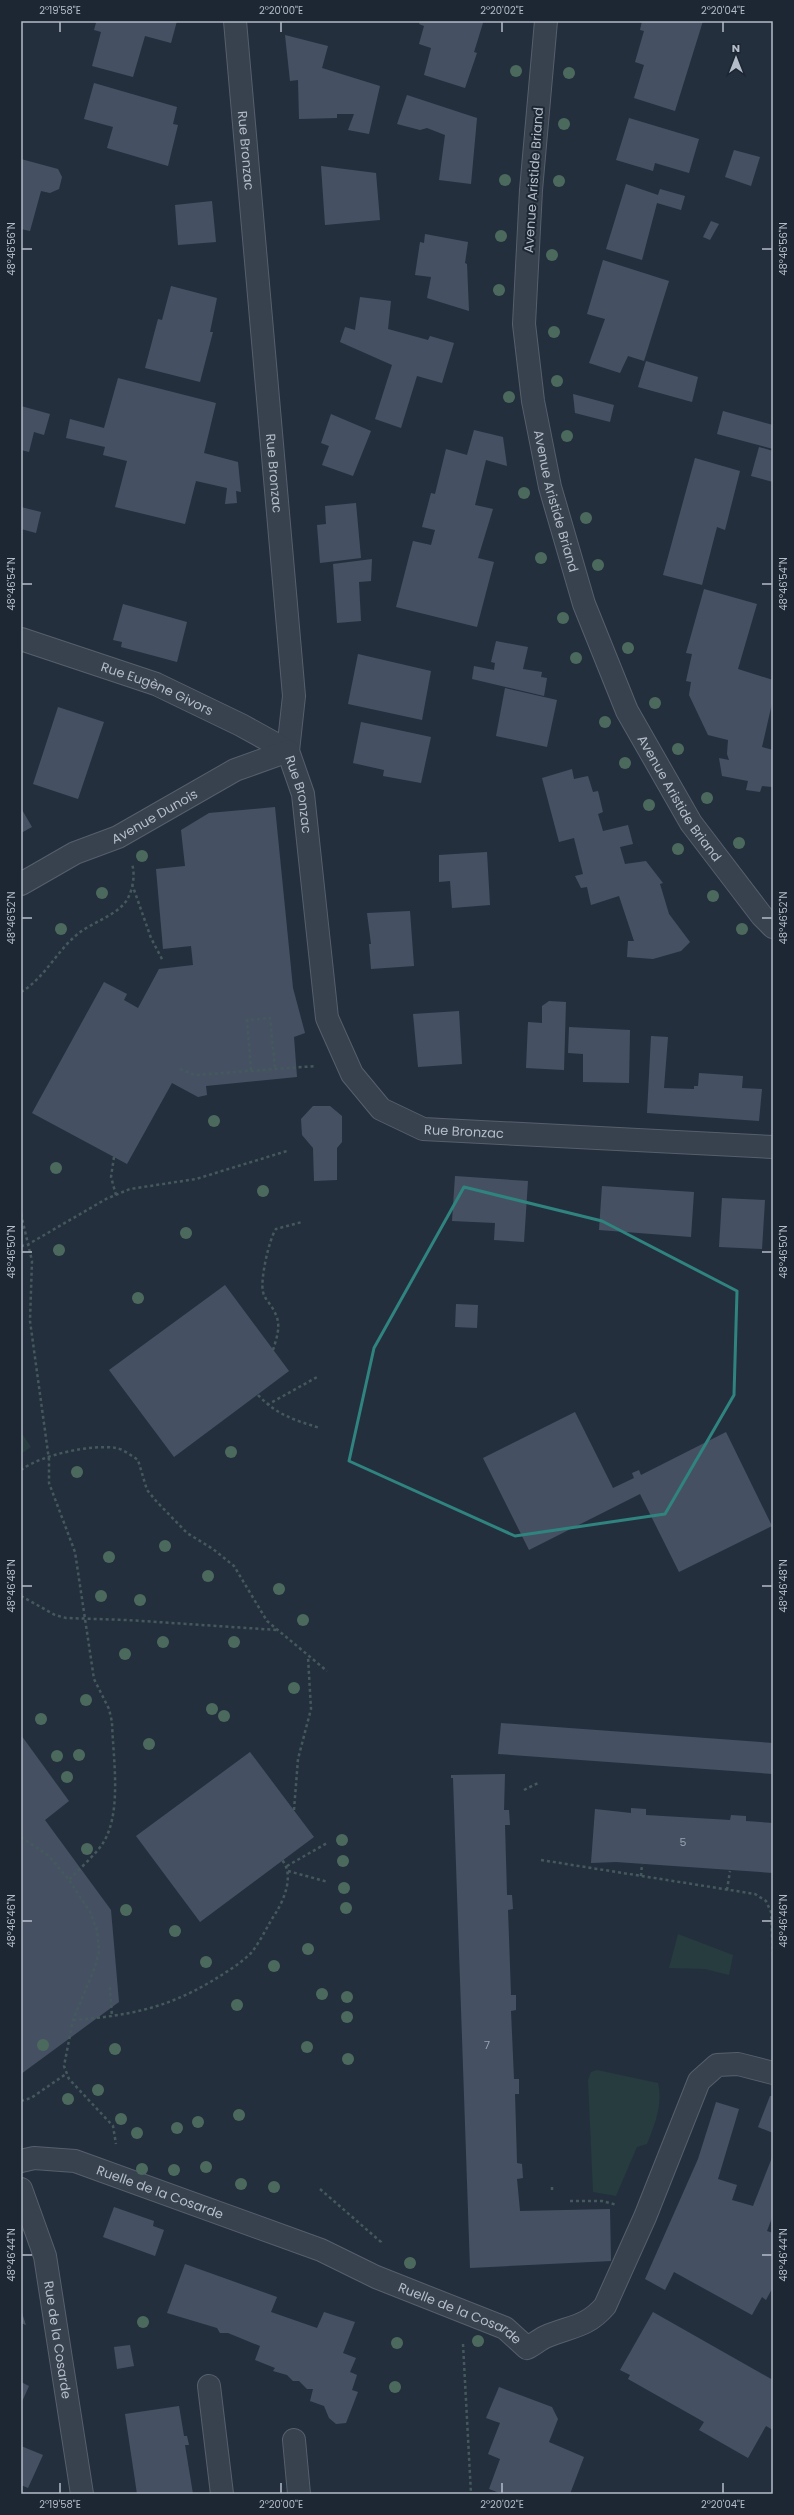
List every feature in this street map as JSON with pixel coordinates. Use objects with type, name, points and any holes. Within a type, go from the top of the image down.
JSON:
[{"type":"street","name":"Rue Bronzac","points":[[235,21],[294,696],[288,751],[303,794],[326,1018],[352,1074],[381,1109],[423,1129],[773,1147]]},
{"type":"street","name":"Avenue Aristide Briand","points":[[546,21],[530,190],[524,324],[533,401],[550,486],[584,604],[627,711],[691,823],[762,916],[773,927]]},
{"type":"street","name":"Rue Eugène Givors","points":[[21,640],[156,684],[241,725],[288,751]]},
{"type":"street","name":"Avenue Dunois","points":[[21,884],[75,853],[118,837],[235,770],[288,751]]},
{"type":"street","name":"Ruelle de la Cosarde","points":[[21,2161],[34,2158],[75,2161],[321,2250],[376,2277],[505,2328],[527,2348],[545,2337],[584,2324],[596,2316],[605,2306],[645,2217],[699,2080],[717,2066],[738,2064],[773,2073]]},
{"type":"street","name":"Rue de la Cosarde","points":[[21,2188],[45,2256],[82,2494]]},
{"type":"street","points":[[209,2386],[222,2494]]},
{"type":"street","points":[[294,2440],[298,2494]]},
{"type":"path","points":[[21,992],[34,984],[57,954],[78,934],[122,905],[132,884],[133,867],[118,837]]},
{"type":"path","points":[[132,884],[151,938],[163,961]]},
{"type":"path","points":[[251,1070],[247,1020],[270,1018],[275,1068]]},
{"type":"path","points":[[180,1069],[195,1075],[316,1066]]},
{"type":"path","points":[[21,1246],[28,1245],[106,1199],[130,1189],[196,1178],[287,1151]]},
{"type":"path","points":[[114,1158],[111,1177],[116,1195]]},
{"type":"path","points":[[21,1214],[32,1261],[30,1321],[49,1456],[49,1483],[75,1552],[94,1679],[109,1709],[112,1722],[115,1808],[111,1827],[101,1846],[69,1880]]},
{"type":"path","points":[[273,1350],[279,1328],[278,1319],[266,1300],[262,1283],[269,1241],[276,1229],[302,1222]]},
{"type":"path","points":[[267,1405],[319,1376]]},
{"type":"path","points":[[258,1394],[267,1405],[287,1418],[320,1428]]},
{"type":"path","points":[[21,1470],[29,1464],[49,1456],[95,1448],[117,1448],[138,1460],[147,1490],[157,1502],[187,1533],[213,1549],[234,1566],[253,1602],[267,1621],[327,1671]]},
{"type":"path","points":[[21,1596],[54,1615],[85,1619],[277,1630]]},
{"type":"path","points":[[294,1810],[298,1759],[311,1709],[308,1656]]},
{"type":"path","points":[[524,1790],[538,1783]]},
{"type":"path","points":[[21,1837],[49,1856],[69,1880],[90,1912],[98,1930],[99,1943],[95,1967],[73,2020],[64,2066],[66,2074],[113,2126],[117,2146]]},
{"type":"path","points":[[287,1866],[326,1843]]},
{"type":"path","points":[[73,2020],[112,2017],[135,2013],[185,1997],[227,1972],[251,1952],[281,1904],[288,1881],[287,1866],[282,1860]]},
{"type":"path","points":[[541,1860],[755,1894],[766,1901],[771,1912],[773,1957]]},
{"type":"path","points":[[641,1876],[642,1864]]},
{"type":"path","points":[[727,1890],[730,1870]]},
{"type":"path","points":[[288,1871],[328,1882]]},
{"type":"path","points":[[110,1987],[112,2017]]},
{"type":"path","points":[[21,2101],[31,2098],[66,2074]]},
{"type":"path","points":[[552,2187],[552,2192]]},
{"type":"path","points":[[320,2189],[381,2242]]},
{"type":"path","points":[[570,2202],[602,2201],[612,2203]]},
{"type":"path","points":[[463,2343],[471,2494]]},
{"type":"highlighted area","points":[[464,1187],[602,1221],[737,1291],[734,1395],[665,1514],[515,1536],[349,1461],[374,1348]]},
{"type":"green space","points":[[21,1432],[31,1447],[21,1454]]},
{"type":"green space","points":[[678,1934],[733,1955],[729,1975],[705,1969],[669,1968]]},
{"type":"green space","points":[[597,2070],[658,2083],[660,2099],[653,2129],[647,2144],[637,2147],[616,2196],[593,2192],[588,2080],[591,2072]]},
{"type":"building","points":[[92,21],[177,21],[171,43],[145,36],[133,77],[92,66],[101,32],[94,30],[96,23]]},
{"type":"building","points":[[420,21],[481,21],[483,23],[474,52],[477,53],[465,88],[424,75],[431,48],[419,44],[424,26],[419,24]]},
{"type":"building","points":[[642,21],[703,21],[675,111],[634,98],[644,65],[635,62],[644,31],[640,30]]},
{"type":"building","points":[[285,35],[328,46],[322,68],[380,86],[369,134],[348,130],[354,114],[337,114],[337,118],[299,119],[298,80],[290,81]]},
{"type":"building","points":[[94,83],[177,107],[173,124],[178,125],[168,166],[107,148],[113,127],[84,119]]},
{"type":"building","points":[[407,95],[477,118],[471,184],[439,180],[445,135],[427,128],[420,130],[397,124]]},
{"type":"building","points":[[629,118],[699,139],[689,173],[655,163],[653,171],[616,160]]},
{"type":"building","points":[[734,150],[760,157],[751,186],[725,177]]},
{"type":"building","points":[[21,159],[58,169],[62,177],[59,189],[50,193],[41,191],[30,231],[21,229]]},
{"type":"building","points":[[321,166],[376,173],[380,220],[325,225]]},
{"type":"building","points":[[626,184],[658,195],[660,189],[685,196],[681,210],[657,203],[642,260],[606,249]]},
{"type":"building","points":[[212,201],[216,242],[178,245],[175,205]]},
{"type":"building","points":[[711,221],[719,224],[710,240],[703,237]]},
{"type":"building","points":[[425,234],[468,242],[465,263],[467,264],[469,311],[427,298],[431,277],[415,275],[420,242],[424,243]]},
{"type":"building","points":[[603,260],[669,281],[644,361],[628,356],[620,373],[589,363],[605,319],[587,314]]},
{"type":"building","points":[[171,286],[217,298],[210,332],[213,332],[200,382],[145,368],[158,319],[162,320]]},
{"type":"building","points":[[360,297],[391,301],[388,329],[428,340],[430,336],[454,343],[442,383],[417,376],[401,428],[375,419],[392,365],[340,342],[345,327],[355,330]]},
{"type":"building","points":[[646,361],[698,377],[692,402],[638,387]]},
{"type":"building","points":[[118,378],[216,403],[204,453],[238,462],[241,492],[236,491],[237,503],[225,504],[227,488],[196,481],[185,524],[115,507],[127,461],[103,455],[105,447],[66,438],[70,419],[104,428]]},
{"type":"building","points":[[573,394],[614,405],[610,422],[575,413]]},
{"type":"building","points":[[21,406],[50,414],[44,435],[34,432],[29,452],[21,450]]},
{"type":"building","points":[[723,411],[773,425],[773,449],[717,434]]},
{"type":"building","points":[[331,414],[371,431],[353,476],[322,465],[329,446],[321,443]]},
{"type":"building","points":[[474,430],[503,437],[507,466],[486,460],[475,505],[493,509],[478,558],[494,562],[477,627],[396,607],[413,541],[431,545],[435,530],[422,527],[431,493],[435,494],[446,449],[467,455]]},
{"type":"building","points":[[759,447],[773,451],[773,482],[751,476]]},
{"type":"building","points":[[695,458],[740,471],[725,530],[717,527],[702,585],[663,575]]},
{"type":"building","points":[[356,503],[361,558],[320,563],[317,525],[326,524],[325,506]]},
{"type":"building","points":[[21,507],[41,512],[36,533],[21,529]]},
{"type":"building","points":[[372,559],[371,581],[359,582],[361,621],[337,623],[333,564]]},
{"type":"building","points":[[704,589],[757,604],[738,669],[773,680],[773,699],[762,747],[773,750],[773,785],[772,787],[762,786],[760,792],[746,790],[748,781],[722,776],[719,758],[729,760],[727,754],[728,740],[708,735],[689,695],[691,682],[686,681],[692,654],[686,653]]},
{"type":"building","points":[[123,604],[187,622],[177,662],[121,647],[122,642],[113,640]]},
{"type":"building","points":[[496,641],[528,647],[523,669],[542,672],[541,677],[547,678],[544,696],[472,679],[474,666],[494,670],[495,663],[491,662]]},
{"type":"building","points":[[358,654],[431,671],[422,720],[348,704]]},
{"type":"building","points":[[505,688],[557,700],[547,747],[496,736]]},
{"type":"building","points":[[58,707],[104,722],[78,799],[33,784]]},
{"type":"building","points":[[361,722],[431,737],[421,783],[383,776],[384,770],[353,763]]},
{"type":"building","points":[[572,769],[574,779],[588,776],[593,792],[598,791],[603,812],[598,814],[603,831],[628,825],[633,844],[620,847],[625,864],[646,861],[663,883],[660,884],[669,914],[690,942],[681,951],[653,959],[627,957],[628,941],[634,941],[619,896],[591,905],[587,887],[581,888],[575,876],[583,874],[574,838],[559,842],[542,778]]},
{"type":"building","points":[[275,807],[293,988],[305,1033],[294,1037],[297,1077],[206,1086],[207,1095],[198,1097],[172,1083],[127,1164],[32,1113],[104,982],[127,994],[124,1000],[138,1008],[159,969],[193,965],[191,946],[163,949],[156,869],[185,866],[181,830],[209,813]]},
{"type":"building","points":[[21,808],[32,827],[21,833]]},
{"type":"building","points":[[487,852],[490,905],[452,908],[450,881],[439,882],[439,855]]},
{"type":"building","points":[[410,911],[414,966],[371,969],[369,944],[371,944],[367,913]]},
{"type":"building","points":[[549,1001],[566,1002],[564,1070],[526,1068],[528,1022],[542,1023],[542,1006]]},
{"type":"building","points":[[459,1011],[462,1064],[418,1067],[413,1014]]},
{"type":"building","points":[[569,1027],[630,1030],[629,1083],[583,1082],[583,1054],[568,1053]]},
{"type":"building","points":[[651,1036],[668,1037],[664,1088],[694,1089],[694,1086],[698,1086],[699,1073],[743,1076],[742,1088],[762,1089],[759,1121],[647,1113]]},
{"type":"building","points":[[313,1106],[330,1106],[342,1116],[342,1142],[337,1148],[337,1180],[314,1181],[313,1148],[302,1135],[301,1119]]},
{"type":"building","points":[[455,1176],[528,1181],[524,1242],[494,1240],[495,1223],[452,1221]]},
{"type":"building","points":[[602,1186],[694,1192],[691,1237],[599,1230]]},
{"type":"building","points":[[722,1198],[765,1200],[762,1249],[719,1247]]},
{"type":"building","points":[[225,1285],[289,1371],[174,1457],[109,1370]]},
{"type":"building","points":[[456,1304],[478,1305],[477,1328],[455,1327]]},
{"type":"building","points":[[575,1412],[613,1488],[634,1478],[632,1473],[639,1470],[641,1475],[726,1432],[772,1526],[679,1572],[640,1494],[529,1550],[483,1458]]},
{"type":"building","points":[[501,1723],[773,1743],[773,1774],[498,1754]]},
{"type":"building","points":[[21,1735],[69,1801],[45,1820],[111,1910],[119,2002],[21,2074]]},
{"type":"building","points":[[250,1752],[314,1837],[200,1922],[136,1836]]},
{"type":"building","points":[[505,1774],[504,1810],[509,1810],[510,1825],[505,1825],[507,1895],[512,1895],[513,1909],[508,1910],[511,1995],[516,1995],[516,2010],[511,2011],[514,2079],[519,2079],[519,2094],[515,2094],[517,2163],[522,2164],[523,2178],[517,2179],[520,2211],[610,2209],[611,2261],[470,2268],[453,1778],[451,1778],[451,1775]]},
{"type":"building","points":[[631,1808],[646,1809],[646,1815],[730,1820],[731,1815],[746,1816],[746,1821],[773,1823],[773,1873],[616,1862],[591,1863],[595,1809],[631,1813]]},
{"type":"building","points":[[770,2096],[773,2096],[773,2133],[758,2127]]},
{"type":"building","points":[[716,2102],[739,2109],[718,2179],[737,2185],[732,2200],[753,2206],[773,2155],[773,2215],[767,2231],[773,2233],[773,2287],[766,2300],[762,2297],[752,2315],[674,2272],[665,2290],[645,2279],[698,2159]]},
{"type":"building","points":[[114,2207],[154,2221],[153,2226],[164,2230],[155,2256],[103,2237]]},
{"type":"building","points":[[185,2264],[277,2297],[271,2312],[317,2328],[324,2312],[355,2322],[343,2353],[356,2358],[350,2372],[357,2375],[352,2390],[358,2392],[346,2423],[336,2424],[329,2418],[324,2406],[310,2401],[313,2389],[307,2389],[299,2381],[293,2381],[287,2375],[273,2371],[275,2368],[255,2360],[260,2346],[228,2333],[220,2333],[217,2328],[167,2313]]},
{"type":"building","points":[[21,2310],[26,2325],[21,2323]]},
{"type":"building","points":[[653,2312],[773,2380],[773,2430],[766,2426],[748,2458],[699,2430],[704,2422],[628,2379],[630,2375],[620,2370]]},
{"type":"building","points":[[130,2345],[134,2366],[117,2369],[114,2347]]},
{"type":"building","points":[[21,2382],[29,2386],[21,2404]]},
{"type":"building","points":[[499,2387],[552,2407],[558,2419],[549,2442],[584,2457],[570,2494],[502,2494],[489,2489],[500,2459],[488,2454],[500,2423],[486,2418]]},
{"type":"building","points":[[179,2406],[184,2436],[187,2436],[189,2445],[185,2445],[193,2494],[137,2494],[125,2414]]},
{"type":"building","points":[[21,2446],[43,2455],[28,2488],[21,2485]]}]
